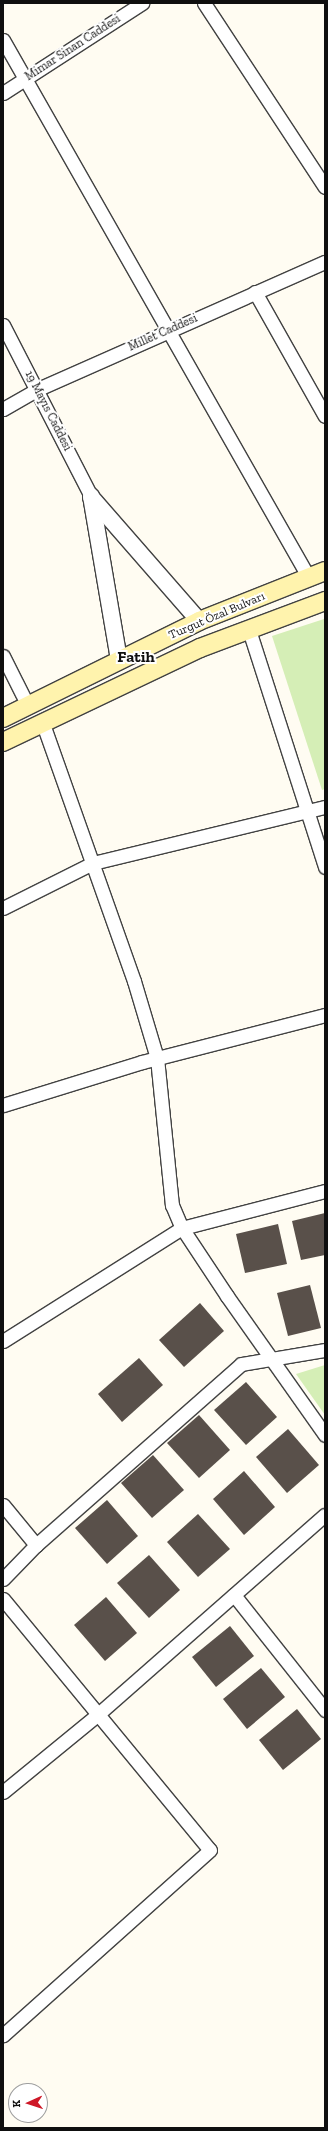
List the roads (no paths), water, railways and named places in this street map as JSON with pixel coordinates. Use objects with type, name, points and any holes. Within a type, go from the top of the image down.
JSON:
[{"type":"main road","name":"Turgut Özal Bulvarı","points":[[3,718],[199,621],[317,574]]},
{"type":"main road","name":"Turgut Özal Bulvarı","points":[[3,742],[200,648],[325,601]]},
{"type":"street","name":"Mimar Sinan Caddesi","points":[[3,93],[142,3]]},
{"type":"street","points":[[204,3],[325,187]]},
{"type":"street","points":[[3,40],[169,330],[317,574]]},
{"type":"street","name":"Millet Caddesi","points":[[3,409],[38,389],[325,262]]},
{"type":"street","points":[[256,292],[325,416]]},
{"type":"street","name":"19 Mayıs Caddesi","points":[[3,326],[38,389],[91,496]]},
{"type":"street","points":[[91,496],[199,621]]},
{"type":"street","points":[[91,496],[119,660]]},
{"type":"street","points":[[249,630],[306,812],[325,867]]},
{"type":"street","points":[[3,656],[28,706]]},
{"type":"street","points":[[43,724],[134,981],[157,1058],[172,1205],[182,1228],[325,1435]]},
{"type":"street","points":[[3,908],[93,863],[325,807]]},
{"type":"street","points":[[3,1105],[157,1058],[325,1015]]},
{"type":"street","points":[[3,1341],[182,1228],[325,1191]]},
{"type":"street","points":[[3,1579],[36,1545],[241,1364],[325,1350]]},
{"type":"street","points":[[3,1505],[36,1545]]},
{"type":"street","points":[[3,1792],[97,1715],[325,1515]]},
{"type":"street","points":[[234,1595],[325,1710]]},
{"type":"street","points":[[3,1599],[97,1715],[210,1850],[3,2035]]},
{"type":"district","name":"Fatih","points":[[136,657]]}]
